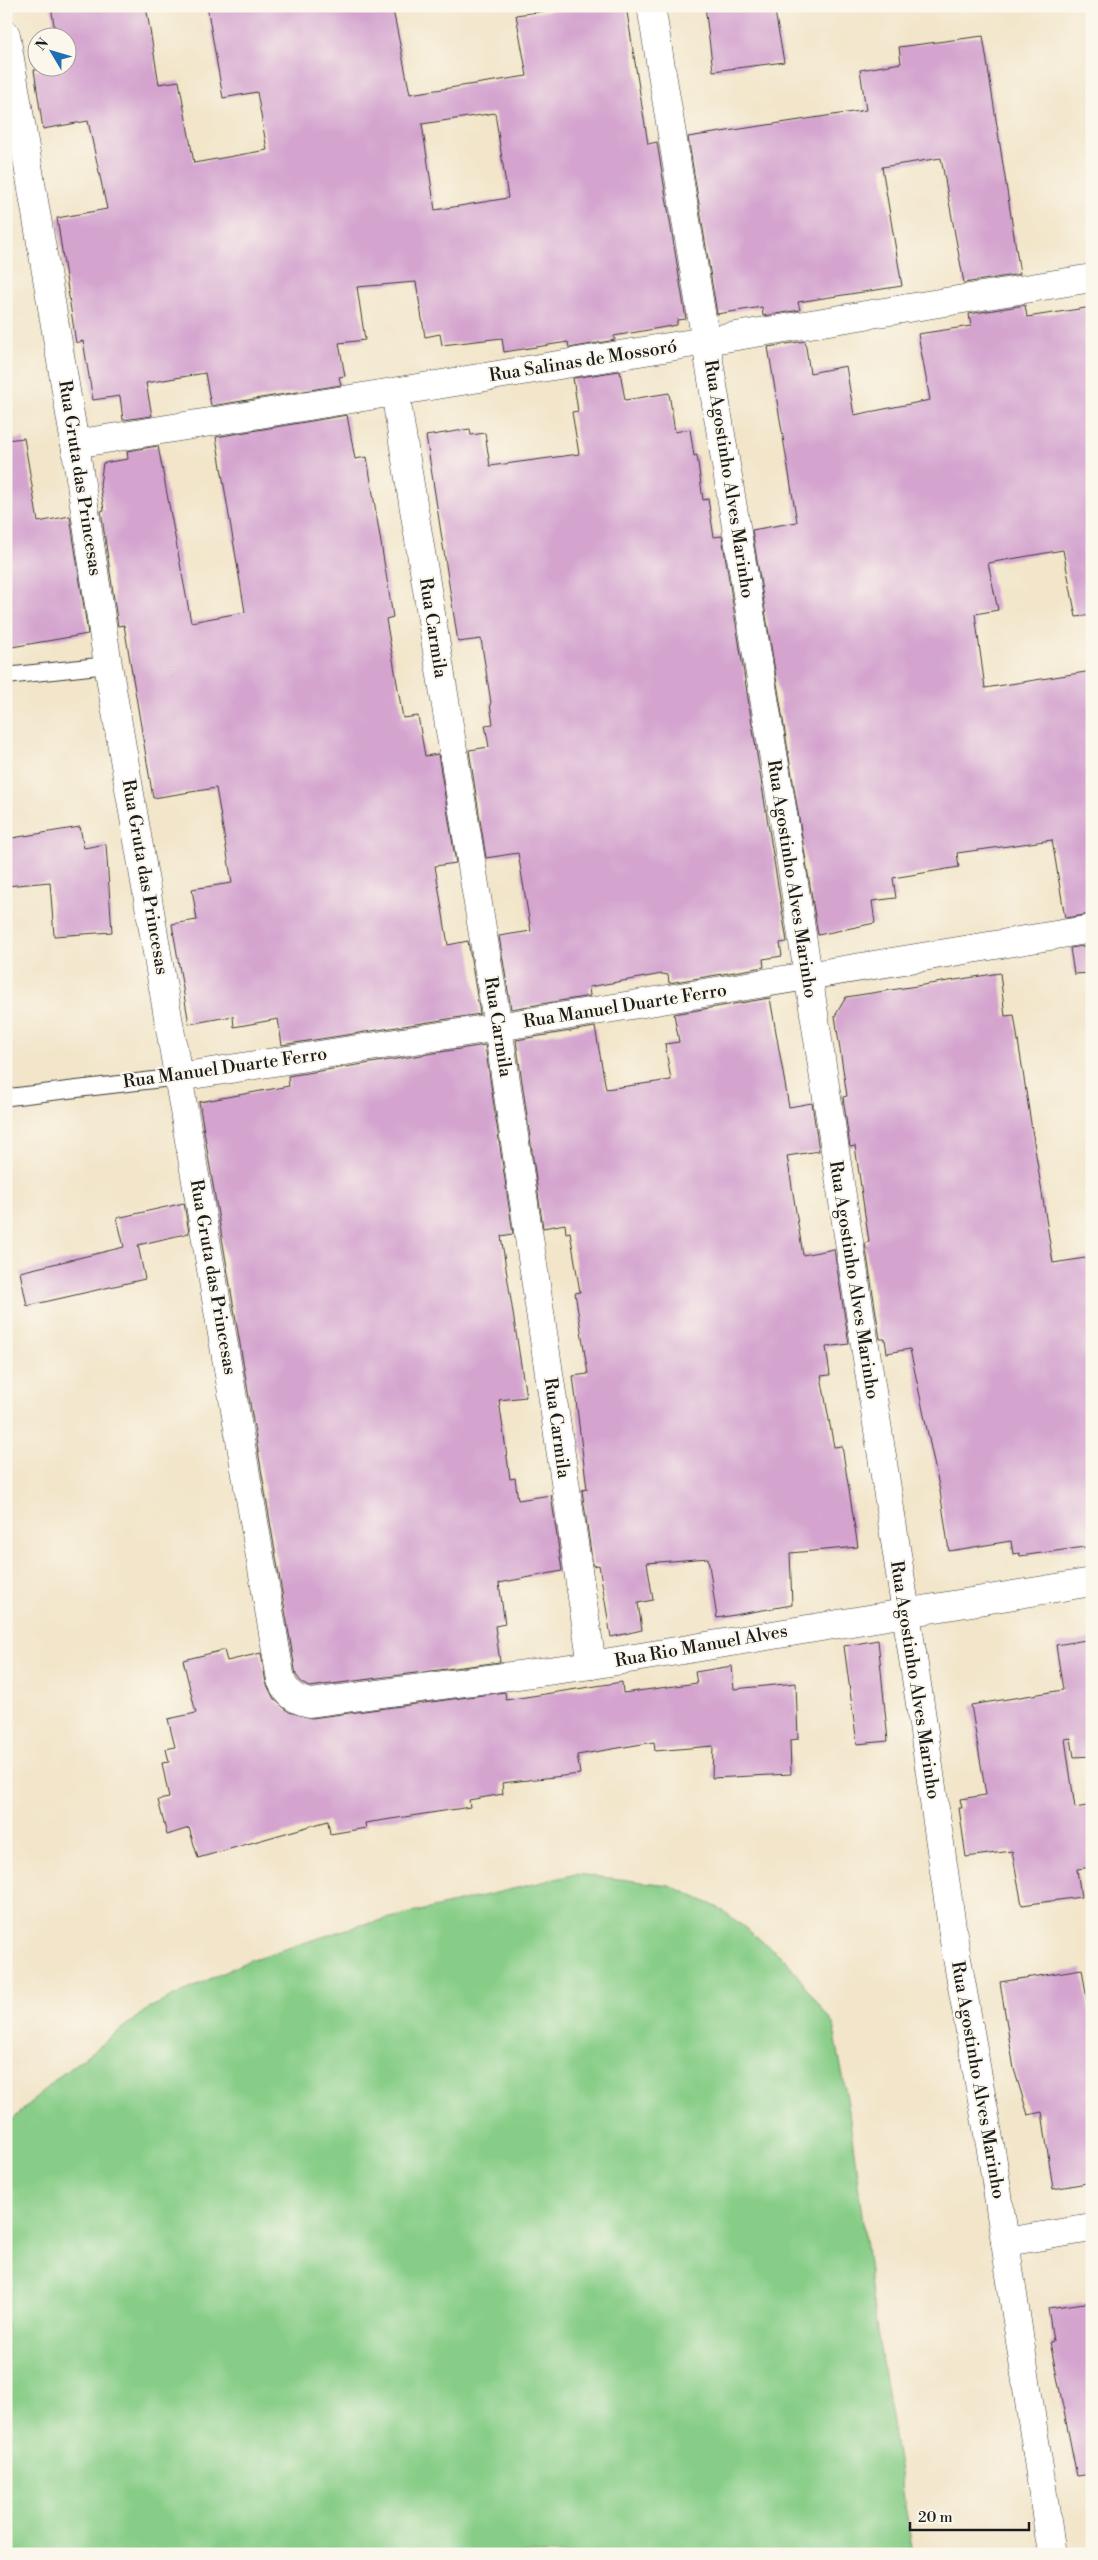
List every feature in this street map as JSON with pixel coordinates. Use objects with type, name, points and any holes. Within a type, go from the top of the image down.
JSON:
[{"type":"street","name":"Rua Agostinho Alves Marinho","points":[[651,6],[807,976],[906,1612],[954,1941],[1005,2242],[1052,2554]]},
{"type":"street","name":"Rua Gruta das Princesas","points":[[6,35],[75,444],[108,664],[281,1680],[285,1691],[292,1697],[310,1703]]},
{"type":"street","name":"Rua Salinas de Mossoró","points":[[75,444],[1092,278]]},
{"type":"street","name":"Rua Carmila","points":[[395,392],[498,1027],[592,1664]]},
{"type":"street","name":"Rua Manuel Duarte Ferro","points":[[179,1077],[498,1027],[1092,929]]},
{"type":"street","name":"Rua Rio Manuel Alves","points":[[310,1703],[592,1664],[1092,1582]]},
{"type":"street","points":[[1005,2242],[1092,2228]]},
{"type":"lane","points":[[6,676],[108,664]]},
{"type":"lane","name":"Rua Manuel Duarte Ferro","points":[[8,1097],[179,1077]]},
{"type":"green space","points":[[576,1874],[669,1885],[721,1909],[786,1960],[833,2024],[848,2104],[875,2318],[913,2554],[6,2554],[6,2126],[57,2078],[149,2008],[250,1960],[357,1926]]},
{"type":"building","points":[[51,6],[146,6],[159,84],[179,81],[194,163],[267,150],[257,92],[223,98],[207,6],[389,6],[390,10],[393,10],[410,94],[527,76],[516,15],[582,6],[626,6],[648,144],[657,142],[686,319],[677,320],[677,325],[614,336],[615,340],[569,348],[568,342],[504,352],[502,338],[442,345],[440,334],[425,337],[416,282],[357,287],[365,340],[339,343],[345,376],[339,377],[341,385],[211,406],[205,373],[146,383],[152,416],[123,420],[120,396],[93,400],[83,341],[76,343],[57,218],[107,209],[88,121],[43,129],[35,78],[78,78],[78,28],[54,28]],"holes":[[[495,113],[508,198],[435,210],[422,124]]]},
{"type":"building","points":[[705,6],[774,6],[784,62],[713,71]]},
{"type":"building","points":[[983,36],[1020,274],[964,283],[941,158],[882,167],[902,286],[798,302],[800,310],[763,316],[762,307],[717,314],[688,137],[866,110],[860,70],[901,63],[899,47]]},
{"type":"building","points":[[1025,305],[1027,317],[1092,307],[1092,615],[1076,617],[1063,550],[988,563],[998,610],[975,614],[985,688],[1092,671],[1092,914],[1065,918],[1052,840],[957,853],[959,867],[893,878],[896,898],[872,901],[875,923],[818,935],[752,530],[797,522],[768,347],[805,341],[810,373],[846,366],[854,415],[930,400],[918,334],[971,326],[969,314]]},
{"type":"building","points":[[620,371],[625,400],[669,393],[675,432],[690,429],[694,456],[697,455],[703,500],[708,499],[714,537],[722,536],[787,942],[780,943],[782,956],[763,959],[764,967],[669,983],[668,975],[662,974],[589,987],[590,996],[511,1009],[499,936],[531,931],[518,853],[486,858],[469,750],[489,747],[485,725],[493,724],[491,703],[481,639],[458,642],[426,436],[470,429],[471,435],[485,433],[490,466],[579,454],[572,412],[578,411],[573,378]]},
{"type":"building","points":[[347,415],[355,459],[367,457],[393,617],[386,619],[403,718],[418,716],[425,756],[438,754],[456,863],[435,866],[448,945],[468,941],[480,1014],[282,1045],[278,1019],[234,1027],[233,1016],[189,1024],[172,924],[197,920],[192,889],[232,883],[216,788],[153,798],[124,625],[118,626],[101,511],[104,510],[100,485],[103,463],[128,459],[127,451],[158,446],[191,622],[245,612],[216,437]]},
{"type":"building","points":[[24,438],[38,522],[70,516],[88,634],[6,648],[6,440]]},
{"type":"building","points":[[80,827],[84,848],[106,844],[112,932],[54,936],[50,882],[6,886],[6,839]]},
{"type":"building","points":[[1092,945],[1092,973],[1074,974],[1070,948]]},
{"type":"building","points":[[1000,973],[1005,1016],[1014,1015],[1053,1263],[1092,1257],[1092,1546],[1020,1556],[1019,1553],[1013,1554],[1011,1541],[949,1551],[940,1491],[910,1349],[887,1353],[885,1339],[880,1339],[865,1243],[869,1242],[855,1146],[850,1147],[843,1097],[847,1096],[835,1016],[846,997]]},
{"type":"building","points":[[770,998],[789,1107],[812,1103],[819,1151],[787,1156],[803,1255],[834,1249],[849,1344],[826,1347],[830,1375],[821,1376],[834,1447],[842,1446],[858,1547],[790,1553],[792,1605],[717,1618],[708,1558],[647,1563],[653,1600],[638,1603],[642,1630],[611,1637],[599,1565],[593,1566],[582,1490],[587,1489],[573,1376],[588,1374],[575,1293],[580,1292],[570,1232],[566,1233],[565,1224],[543,1228],[516,1040],[595,1027],[606,1089],[671,1080],[665,1044],[679,1042],[674,1014]]},
{"type":"building","points":[[485,1045],[513,1234],[501,1236],[526,1397],[499,1400],[510,1479],[515,1478],[518,1500],[551,1495],[562,1571],[499,1583],[505,1624],[495,1626],[500,1662],[309,1687],[302,1683],[296,1675],[199,1102],[289,1086],[288,1076]]},
{"type":"building","points":[[184,1203],[189,1233],[138,1245],[145,1279],[27,1306],[20,1272],[124,1247],[117,1218]]},
{"type":"building","points":[[1092,1639],[1092,1756],[1074,1757],[1071,1738],[1065,1739],[1075,1808],[1092,1805],[1092,1867],[1077,1869],[1081,1897],[1022,1905],[1012,1851],[966,1857],[959,1808],[962,1808],[960,1799],[986,1795],[971,1705],[1063,1690],[1056,1645]]},
{"type":"building","points":[[878,1640],[888,1741],[857,1744],[844,1646]]},
{"type":"building","points":[[224,1650],[227,1661],[261,1653],[266,1683],[274,1699],[289,1712],[312,1718],[505,1692],[506,1700],[622,1682],[623,1693],[697,1683],[695,1672],[732,1666],[734,1689],[796,1683],[798,1739],[790,1740],[791,1774],[712,1778],[713,1746],[655,1751],[654,1742],[577,1755],[580,1774],[502,1783],[503,1794],[469,1800],[470,1807],[365,1823],[366,1828],[330,1834],[328,1821],[198,1858],[189,1828],[167,1835],[158,1800],[169,1798],[162,1763],[169,1762],[166,1749],[175,1747],[168,1719],[196,1713],[183,1660]]},
{"type":"building","points":[[1082,1969],[1092,2030],[1092,2182],[1053,2189],[1042,2112],[1028,2115],[1014,2069],[1000,1982]]},
{"type":"building","points":[[1092,2302],[1092,2474],[1077,2476],[1050,2342],[1053,2341],[1048,2308]]}]
